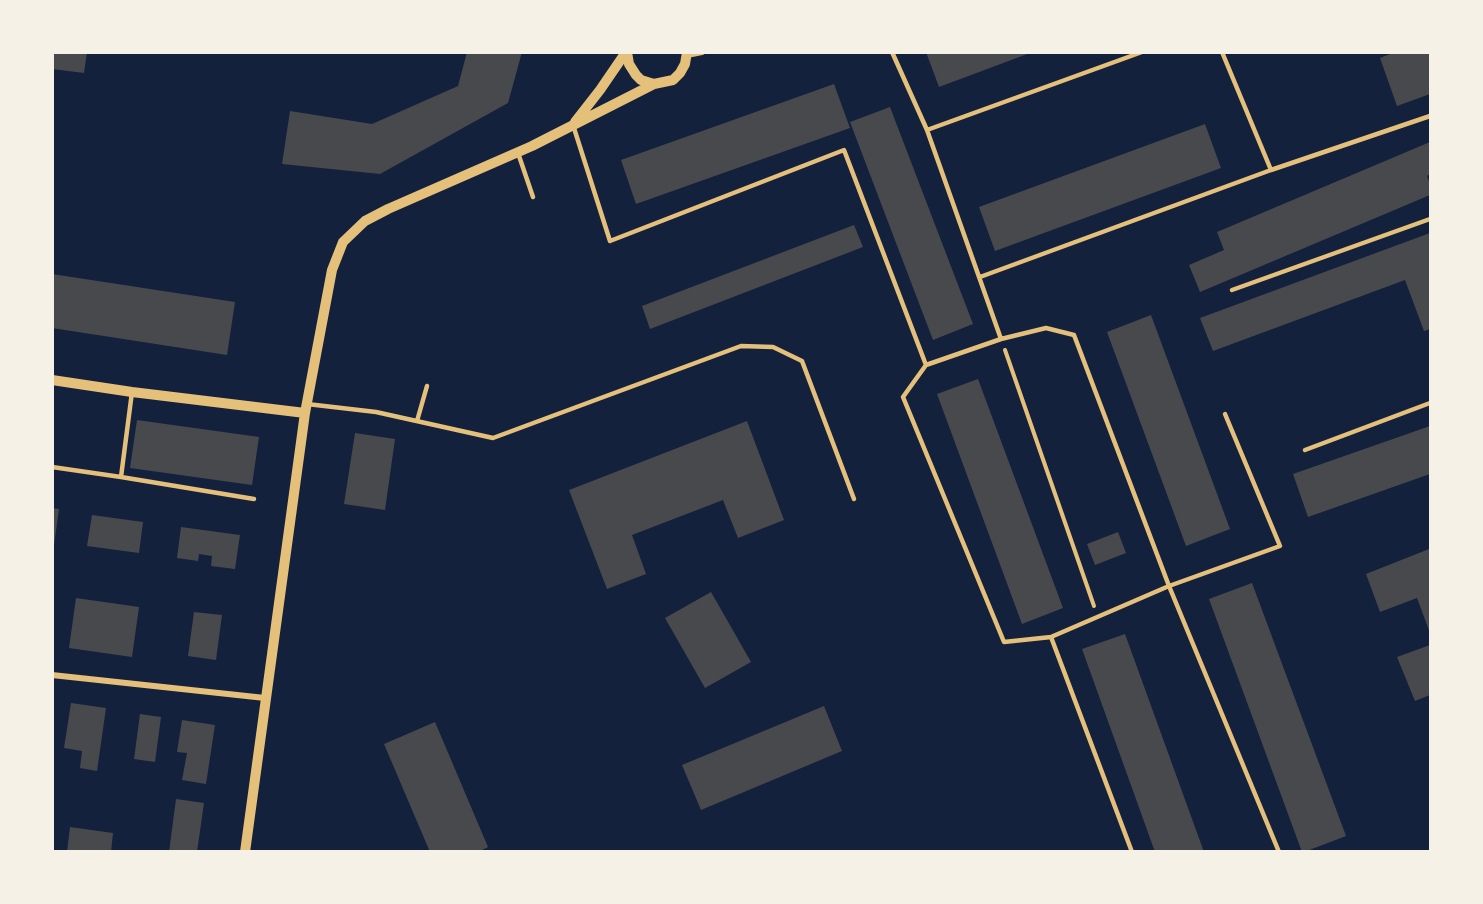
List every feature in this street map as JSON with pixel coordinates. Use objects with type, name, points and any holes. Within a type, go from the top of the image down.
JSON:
[{"type":"street","points":[[626,52],[629,64],[636,75],[641,80],[654,84]]},
{"type":"street","points":[[573,124],[626,52]]},
{"type":"street","points":[[245,852],[306,409],[332,270],[343,242],[365,221],[388,209],[518,153],[654,84],[673,80],[680,73],[687,54],[702,52]]},
{"type":"street","points":[[52,380],[132,392],[306,409]]},
{"type":"street","points":[[52,675],[265,698]]},
{"type":"lane","points":[[892,52],[927,130],[1001,339]]},
{"type":"lane","points":[[927,130],[1142,52]]},
{"type":"lane","points":[[1222,52],[1271,170]]},
{"type":"lane","points":[[980,277],[1271,170],[1431,116]]},
{"type":"lane","points":[[573,124],[610,241],[844,150],[926,365]]},
{"type":"lane","points":[[518,153],[533,197]]},
{"type":"lane","points":[[1232,290],[1431,219]]},
{"type":"lane","points":[[1225,414],[1280,546],[1169,586],[1051,637],[1004,642],[903,398],[926,365],[1001,339],[1046,328],[1074,335],[1169,586],[1279,852]]},
{"type":"lane","points":[[306,409],[376,412],[493,438],[741,346],[773,347],[802,361],[854,500]]},
{"type":"lane","points":[[417,421],[427,386]]},
{"type":"lane","points":[[121,477],[132,392]]},
{"type":"lane","points":[[1305,450],[1431,402]]},
{"type":"lane","points":[[52,467],[254,499]]},
{"type":"lane","points":[[1051,637],[1132,852]]},
{"type":"path","points":[[1001,339],[1097,616]]},
{"type":"building","points":[[52,52],[87,52],[84,73],[52,69]]},
{"type":"building","points":[[467,52],[522,52],[508,103],[380,174],[282,164],[290,111],[372,124],[458,86]]},
{"type":"building","points":[[926,52],[1030,52],[1030,53],[939,87]]},
{"type":"building","points":[[1395,52],[1430,52],[1430,94],[1397,106],[1380,58]]},
{"type":"building","points":[[834,84],[850,128],[636,204],[621,160]]},
{"type":"building","points":[[890,107],[973,324],[933,340],[850,122]]},
{"type":"building","points":[[1205,124],[1221,168],[995,251],[979,207]]},
{"type":"building","points":[[1430,142],[1430,174],[1427,176],[1430,195],[1200,292],[1189,265],[1224,250],[1217,232]]},
{"type":"building","points":[[854,225],[863,247],[650,329],[642,306]]},
{"type":"building","points":[[1430,233],[1430,329],[1424,331],[1405,280],[1213,351],[1200,318]]},
{"type":"building","points":[[52,274],[235,302],[227,355],[52,328]]},
{"type":"building","points":[[1151,315],[1230,529],[1186,546],[1107,332]]},
{"type":"building","points":[[978,379],[1063,608],[1022,624],[937,394]]},
{"type":"building","points":[[137,420],[259,437],[252,485],[130,468]]},
{"type":"building","points":[[747,421],[784,520],[738,538],[723,500],[632,535],[646,574],[607,589],[569,490]]},
{"type":"building","points":[[1430,426],[1430,474],[1308,517],[1293,474]]},
{"type":"building","points":[[355,433],[395,439],[385,510],[344,504]]},
{"type":"building","points":[[52,508],[59,509],[54,545],[52,545]]},
{"type":"building","points":[[92,515],[143,522],[139,553],[87,546]]},
{"type":"building","points":[[181,527],[240,535],[235,569],[211,566],[212,556],[199,554],[198,561],[177,558]]},
{"type":"building","points":[[1118,532],[1126,553],[1095,565],[1087,544]]},
{"type":"building","points":[[1429,549],[1430,633],[1417,598],[1380,612],[1366,574]]},
{"type":"building","points":[[1252,583],[1346,836],[1304,852],[1302,852],[1209,599]]},
{"type":"building","points":[[711,592],[751,662],[705,688],[665,618]]},
{"type":"building","points":[[76,598],[139,607],[132,657],[69,648]]},
{"type":"building","points":[[194,612],[222,615],[216,660],[188,656]]},
{"type":"building","points":[[1125,634],[1204,852],[1155,852],[1082,649]]},
{"type":"building","points":[[1430,645],[1430,695],[1415,701],[1397,657]]},
{"type":"building","points":[[71,703],[106,708],[97,771],[80,768],[82,751],[64,748]]},
{"type":"building","points":[[824,706],[842,751],[701,810],[682,765]]},
{"type":"building","points":[[140,714],[161,717],[155,762],[134,759]]},
{"type":"building","points":[[182,720],[215,725],[206,784],[182,780],[187,753],[177,752]]},
{"type":"building","points":[[435,722],[488,847],[478,852],[430,852],[384,744]]},
{"type":"building","points":[[176,799],[204,803],[197,852],[169,852]]},
{"type":"building","points":[[70,827],[113,833],[111,852],[67,852]]}]
